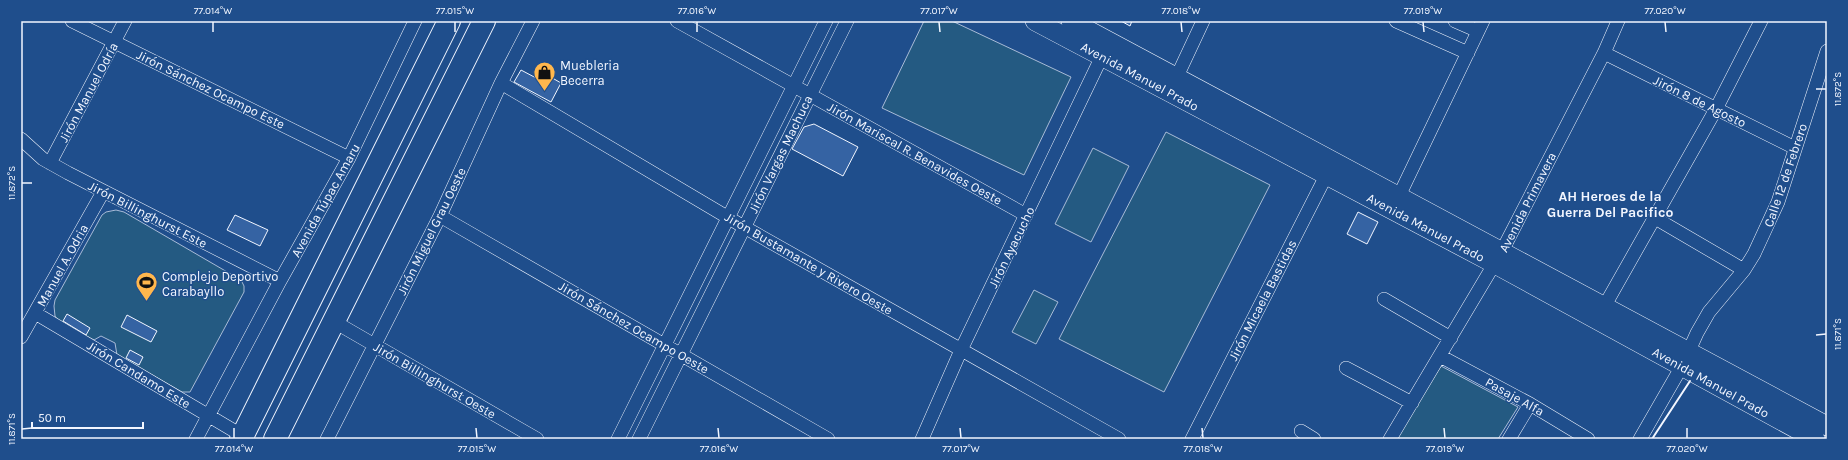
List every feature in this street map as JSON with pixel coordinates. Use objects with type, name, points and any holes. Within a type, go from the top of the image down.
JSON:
[{"type":"highway","points":[[244,438],[448,21]]},
{"type":"highway","points":[[275,439],[484,21]]},
{"type":"main road","name":"Avenida Manuel Prado","points":[[1035,21],[1102,56],[1173,85]]},
{"type":"main road","name":"Avenida Manuel Prado","points":[[1071,21],[1173,85],[1498,257],[1685,359],[1827,426]]},
{"type":"main road","name":"Avenida Manuel Prado","points":[[1330,168],[1399,196],[1498,257]]},
{"type":"main road","name":"Avenida Manuel Prado","points":[[1685,359],[1807,437]]},
{"type":"street","name":"Jirón Sánchez Ocampo Este","points":[[72,21],[349,158]]},
{"type":"street","name":"Jirón Manuel Odría","points":[[50,163],[125,21]]},
{"type":"street","name":"Jirón Miguel Grau Oeste","points":[[327,439],[440,216],[501,83],[532,21]]},
{"type":"street","name":"Jirón Mariscal R. Benavides Oeste","points":[[677,21],[1026,215]]},
{"type":"street","name":"Jirón Vargas Machuca","points":[[618,439],[826,21]]},
{"type":"street","name":"Jirón Vargas Machuca","points":[[640,439],[809,95],[847,21]]},
{"type":"street","points":[[1173,85],[1202,21]]},
{"type":"street","points":[[1396,21],[1468,53]]},
{"type":"street","points":[[1399,196],[1481,26],[1455,21]]},
{"type":"street","name":"Avenida Primavera","points":[[1390,439],[1498,257],[1604,53],[1618,21]]},
{"type":"street","points":[[1600,313],[1716,109],[1761,21]]},
{"type":"street","name":"Avenida Túpac Amaru","points":[[196,439],[280,281],[349,158],[411,23]]},
{"type":"street","name":"Calle 12 de Febrero","points":[[1640,439],[1685,359],[1709,312],[1744,270],[1754,254],[1778,202],[1827,52]]},
{"type":"street","name":"Jirón 8 de Agosto","points":[[1604,53],[1795,148]]},
{"type":"street","name":"Jirón Ayacucho","points":[[922,439],[961,350],[1102,56]]},
{"type":"street","name":"Jirón Bustamante y Rivero Oeste","points":[[501,83],[744,227],[1119,439]]},
{"type":"street","name":"Jirón Billinghurst Este","points":[[21,139],[26,146],[50,163],[103,192],[280,281]]},
{"type":"street","name":"Jirón Micaela Bastidas","points":[[1192,439],[1330,168]]},
{"type":"street","name":"Manuel A. Odria","points":[[21,337],[103,192]]},
{"type":"street","name":"Jirón Sánchez Ocampo Oeste","points":[[440,216],[828,439]]},
{"type":"street","points":[[1655,218],[1744,270]]},
{"type":"street","points":[[1384,299],[1451,338]]},
{"type":"street","name":"Jirón Candamo Este","points":[[35,313],[244,438]]},
{"type":"street","name":"Jirón Billinghurst Oeste","points":[[333,321],[537,439]]},
{"type":"street","name":"Pasaje Alfa","points":[[1440,356],[1530,404],[1588,439]]},
{"type":"street","points":[[1346,368],[1412,403]]},
{"type":"street","points":[[1509,439],[1530,404]]},
{"type":"street","points":[[1301,431],[1314,439]]},
{"type":"shaded area","points":[[924,21],[952,21],[1071,77],[1024,175],[882,108]]},
{"type":"shaded area","points":[[1166,132],[1270,185],[1164,392],[1059,339]]},
{"type":"shaded area","points":[[1093,148],[1129,166],[1091,242],[1055,224]]},
{"type":"shaded area","name":"Complejo Deportivo Carabayllo","points":[[116,210],[124,212],[241,280],[244,286],[244,292],[190,392],[182,392],[117,355],[115,343],[101,336],[94,340],[59,322],[55,316],[55,300],[102,215],[106,212]]},
{"type":"shaded area","points":[[1034,290],[1058,302],[1036,344],[1012,332]]},
{"type":"shaded area","points":[[1441,366],[1518,407],[1498,439],[1394,439]]},
{"type":"building","points":[[1121,21],[1132,21],[1130,26]]},
{"type":"building","name":"Muebleria Becerra","points":[[521,70],[538,79],[542,72],[561,83],[551,102],[514,82]]},
{"type":"building","points":[[814,124],[858,147],[843,176],[792,149],[804,127]]},
{"type":"building","points":[[1358,212],[1378,222],[1367,244],[1347,234]]},
{"type":"building","points":[[235,215],[268,230],[260,246],[227,230]]},
{"type":"building","points":[[67,314],[90,328],[86,335],[63,321]]},
{"type":"building","points":[[127,315],[157,331],[151,342],[121,327]]},
{"type":"building","points":[[130,350],[143,357],[139,365],[126,358]]},
{"type":"wall","points":[[1652,439],[1690,381]]},
{"type":"place","name":"Muebleria Becerra","points":[[545,92]]},
{"type":"place","name":"Complejo Deportivo Carabayllo","points":[[146,302]]},
{"type":"district","name":"AH Heroes de la Guerra Del Pacifico","points":[[1610,204]]}]
